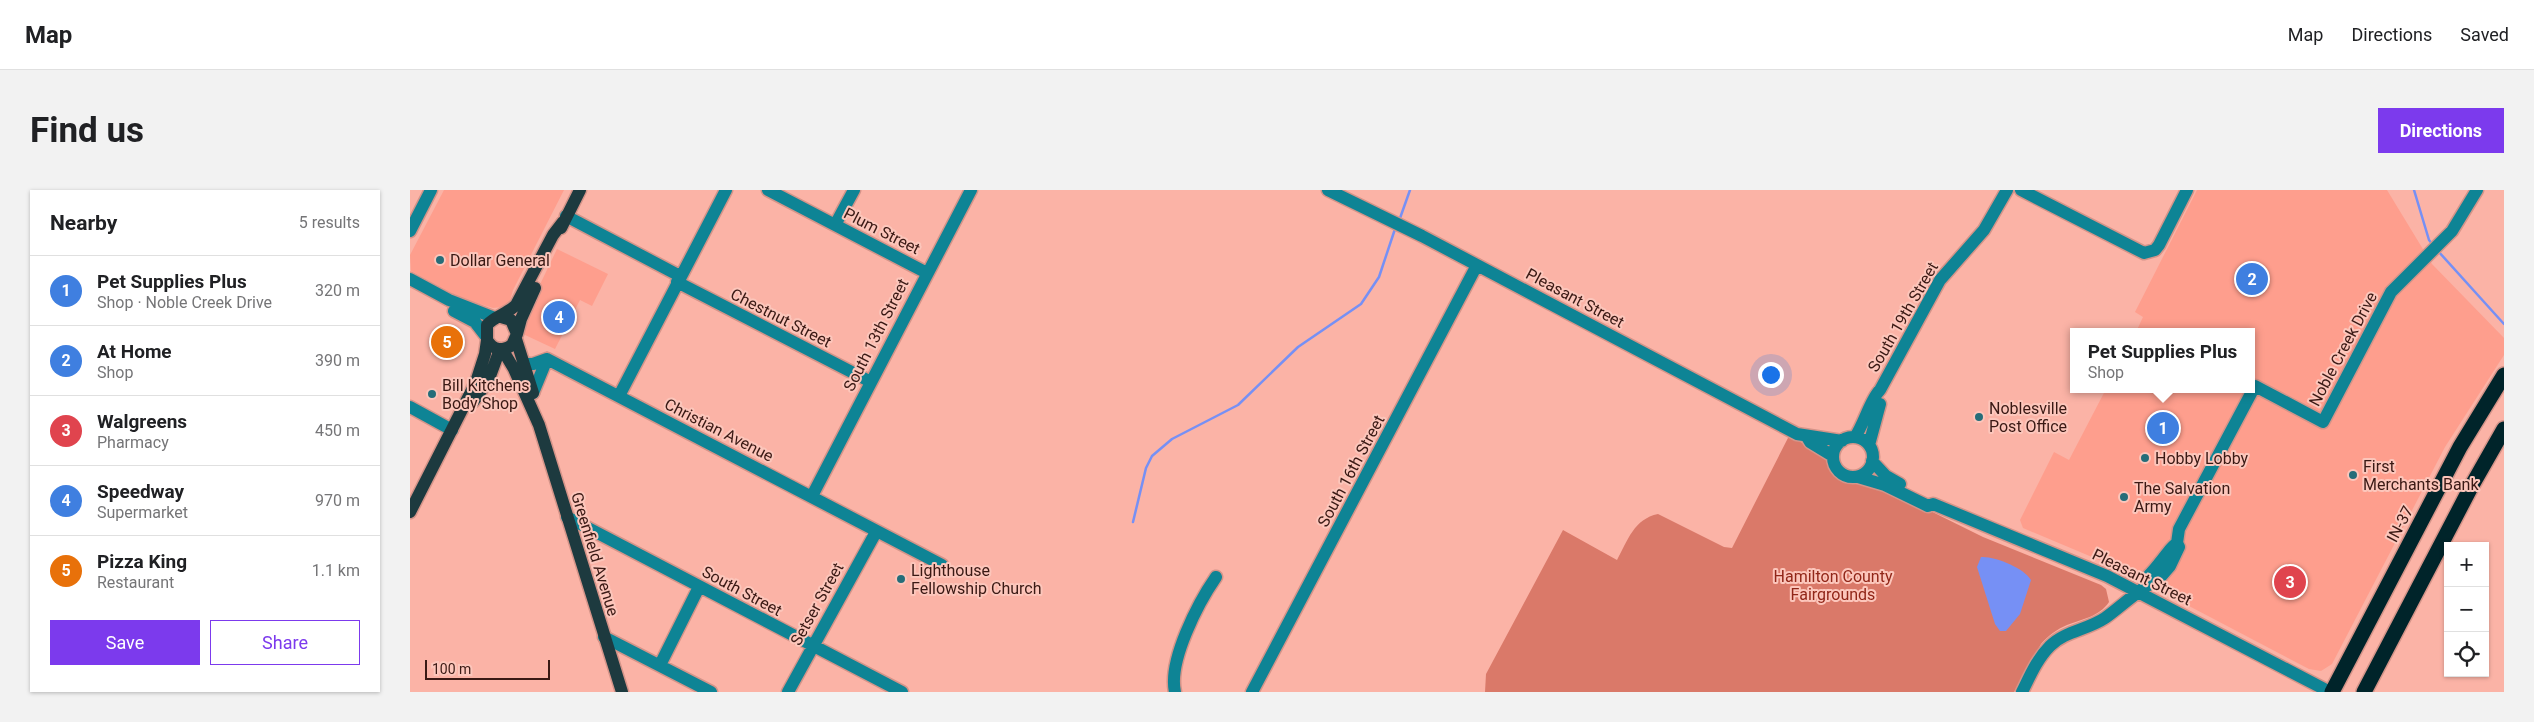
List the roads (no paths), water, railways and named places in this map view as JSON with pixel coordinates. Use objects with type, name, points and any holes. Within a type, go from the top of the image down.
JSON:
[{"type":"highway","name":"IN-37","points":[[2331,692],[2460,447],[2504,375]]},
{"type":"highway","points":[[2364,692],[2471,487],[2504,429]]},
{"type":"main road","points":[[486,338],[492,347],[501,349],[512,345],[517,337],[521,319],[565,219],[580,190]]},
{"type":"main road","points":[[410,512],[481,370],[487,325],[516,305],[554,235],[565,219]]},
{"type":"main road","points":[[498,317],[511,320],[517,337]]},
{"type":"main road","name":"Greenfield Avenue","points":[[517,337],[519,366],[622,692]]},
{"type":"main road","points":[[453,428],[479,394],[494,369],[501,349]]},
{"type":"main road","name":"Greenfield Avenue","points":[[501,349],[519,366],[533,393],[539,425]]},
{"type":"street","points":[[410,231],[431,190]]},
{"type":"street","points":[[619,396],[726,190]]},
{"type":"street","name":"Plum Street","points":[[768,190],[927,273]]},
{"type":"street","points":[[835,225],[854,190]]},
{"type":"street","name":"South 13th Street","points":[[812,496],[971,190]]},
{"type":"street","name":"Pleasant Street","points":[[1328,190],[1477,265],[1807,437],[1810,442],[1833,456]]},
{"type":"street","name":"South 19th Street","points":[[1855,437],[1864,423],[1874,395],[1880,390],[1940,280],[1981,234],[2007,190]]},
{"type":"street","points":[[2021,190],[2144,253],[2155,250],[2159,245],[2187,190]]},
{"type":"street","name":"Noble Creek Drive","points":[[2255,386],[2323,422],[2391,292],[2452,231],[2477,190]]},
{"type":"street","name":"Chestnut Street","points":[[565,219],[870,382]]},
{"type":"street","name":"South 16th Street","points":[[1252,692],[1477,265]]},
{"type":"street","points":[[410,281],[450,300],[498,317]]},
{"type":"street","points":[[410,281],[436,302],[475,322],[486,338]]},
{"type":"street","points":[[494,369],[533,364],[547,358]]},
{"type":"street","points":[[533,393],[547,358]]},
{"type":"street","name":"Christian Avenue","points":[[547,358],[942,565]]},
{"type":"street","name":"South 19th Street","points":[[1869,445],[1882,397],[1880,390]]},
{"type":"street","name":"Noble Creek Drive","points":[[2022,692],[2038,661],[2055,642],[2104,619],[2140,592],[2150,582],[2157,581],[2170,566],[2179,547],[2177,543],[2179,529],[2251,393]]},
{"type":"street","points":[[410,407],[453,428]]},
{"type":"street","name":"Pleasant Street","points":[[1807,437],[1813,435],[1842,441]]},
{"type":"street","points":[[1855,437],[1869,445],[1872,460],[1869,470],[1858,477],[1846,476],[1840,473],[1836,468],[1833,456],[1834,449],[1842,441],[1855,437]]},
{"type":"street","name":"Pleasant Street","points":[[1872,460],[1886,476],[1931,498],[1933,504]]},
{"type":"street","name":"Pleasant Street","points":[[1858,477],[1885,485],[1928,506],[1933,504],[2091,569],[2140,592],[2331,692]]},
{"type":"street","name":"South Street","points":[[567,517],[902,692]]},
{"type":"street","name":"Setser Street","points":[[788,692],[876,532]]},
{"type":"street","points":[[1175,692],[1174,672],[1189,627],[1216,577]]},
{"type":"street","points":[[660,665],[699,587]]},
{"type":"street","points":[[604,637],[711,692]]},
{"type":"water","points":[[1981,557],[1994,558],[2016,567],[2031,580],[2020,614],[2006,631],[2000,631],[1995,624],[1977,567]]},
{"type":"waterway","points":[[1399,221],[1410,190]]},
{"type":"waterway","points":[[2414,190],[2429,240],[2433,245]]},
{"type":"waterway","points":[[1133,522],[1146,468],[1152,456],[1172,439],[1238,405],[1298,347],[1361,304],[1379,277],[1395,229]]},
{"type":"waterway","points":[[2438,251],[2504,324]]},
{"type":"place","name":"Dollar General","points":[[440,260]]},
{"type":"place","name":"At Home","points":[[2252,279]]},
{"type":"place","name":"Speedway","points":[[559,317]]},
{"type":"place","name":"Pizza King","points":[[447,342]]},
{"type":"place","name":"Bill Kitchens Body Shop","points":[[432,394]]},
{"type":"place","name":"Noblesville Post Office","points":[[1979,417]]},
{"type":"place","name":"Pet Supplies Plus","points":[[2163,428]]},
{"type":"place","name":"Hobby Lobby","points":[[2145,458]]},
{"type":"place","name":"First Merchants Bank","points":[[2353,475]]},
{"type":"place","name":"The Salvation Army","points":[[2124,497]]},
{"type":"place","name":"Lighthouse Fellowship Church","points":[[901,579]]},
{"type":"place","name":"Walgreens","points":[[2290,582]]},
{"type":"park label","name":"Hamilton County Fairgrounds","points":[[1833,585]]}]
